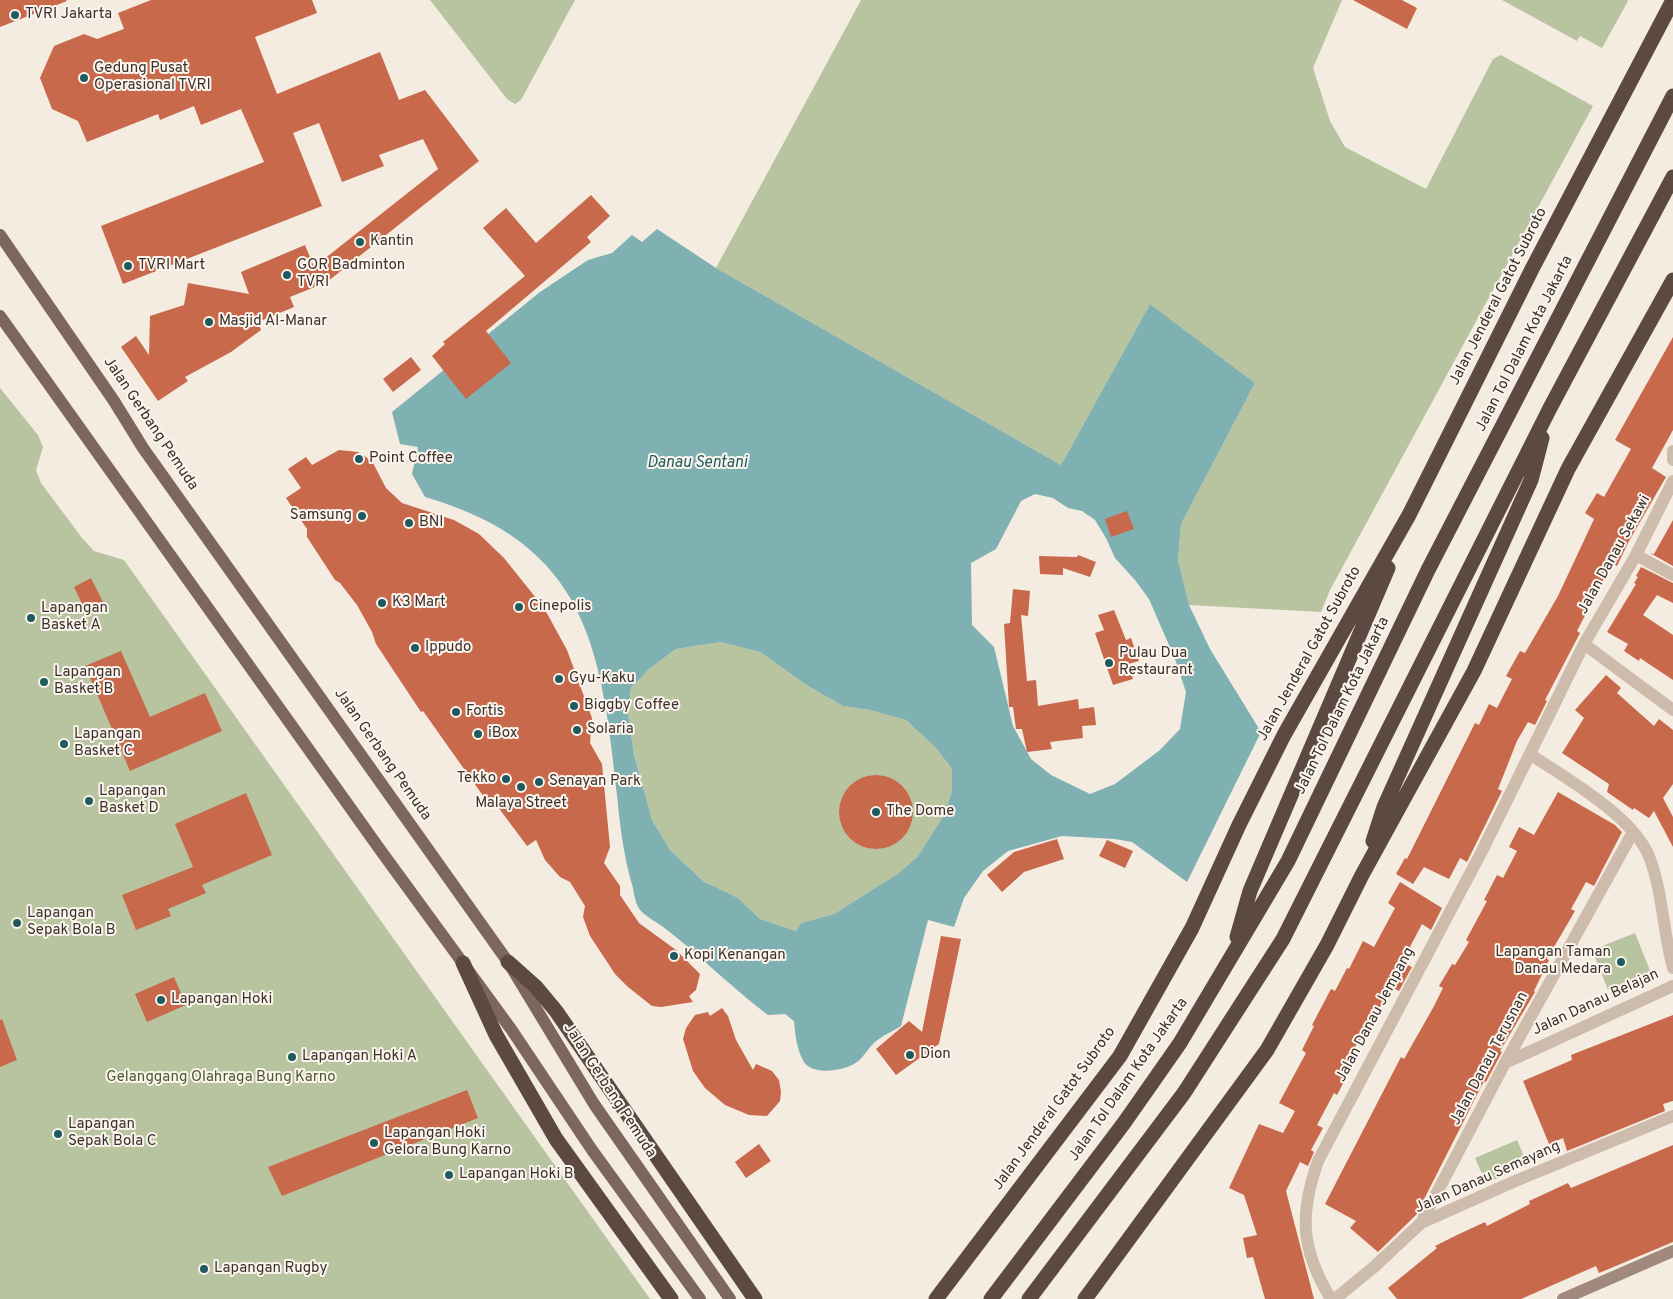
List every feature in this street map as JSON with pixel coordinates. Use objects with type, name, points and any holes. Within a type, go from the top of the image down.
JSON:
[{"type":"highway","name":"Jalan Jenderal Gatot Subroto","points":[[936,1298],[1120,1056],[1192,928],[1239,825],[1284,735],[1409,515],[1532,269],[1673,0]]},
{"type":"highway","name":"Jalan Tol Dalam Kota Jakarta","points":[[991,1299],[1124,1122],[1180,1043],[1288,861],[1428,570],[1673,96]]},
{"type":"highway","points":[[1029,1299],[1184,1093],[1283,939],[1550,408],[1672,179]]},
{"type":"highway","points":[[1085,1299],[1267,1050],[1327,945],[1362,875],[1474,671],[1568,469],[1673,280]]},
{"type":"highway","points":[[1362,875],[1384,808],[1530,480],[1550,408]]},
{"type":"highway","points":[[1230,959],[1250,891],[1409,515]]},
{"type":"highway","points":[[508,962],[536,987],[556,1012],[755,1299]]},
{"type":"highway","points":[[463,963],[496,1035],[556,1139],[671,1299]]},
{"type":"main road","name":"Jalan Gerbang Pemuda","points":[[0,235],[114,401],[143,448],[508,962],[594,1104],[730,1299]]},
{"type":"main road","points":[[0,316],[381,852],[512,1029],[592,1150],[700,1299]]},
{"type":"street","points":[[1673,451],[1673,460]]},
{"type":"street","name":"Jalan Danau Sekawi","points":[[1531,755],[1584,644],[1636,555],[1673,481]]},
{"type":"street","points":[[1636,555],[1673,574]]},
{"type":"street","points":[[1584,644],[1673,710]]},
{"type":"street","points":[[1531,755],[1591,795],[1633,832],[1650,858],[1673,968]]},
{"type":"street","name":"Jalan Danau Jempang","points":[[1331,1299],[1317,1276],[1306,1244],[1304,1214],[1308,1188],[1318,1161],[1531,755]]},
{"type":"street","name":"Jalan Danau Terusnan","points":[[1421,1223],[1505,1063],[1633,832]]},
{"type":"street","name":"Jalan Danau Belajan","points":[[1505,1063],[1673,986]]},
{"type":"street","name":"Jalan Danau Semayang","points":[[1335,1299],[1374,1267],[1421,1223],[1513,1182],[1673,1116]]},
{"type":"street","points":[[1563,1299],[1673,1251]]},
{"type":"green space","points":[[430,0],[575,0],[521,100],[515,104],[507,99]]},
{"type":"green space","points":[[861,0],[1342,0],[1313,68],[1330,121],[1345,147],[1426,189],[1493,59],[1501,55],[1593,106],[1330,590],[1321,612],[1189,605],[1178,560],[1181,524],[1255,383],[1150,304],[1061,465],[716,268]]},
{"type":"green space","points":[[1502,0],[1628,1],[1602,48],[1580,36],[1577,41]]},
{"type":"green space","name":"Gelanggang Olahraga Bung Karno","points":[[0,388],[38,435],[43,447],[36,470],[41,483],[94,551],[124,560],[650,1299],[0,1299]]},
{"type":"green space","points":[[721,642],[760,652],[808,686],[843,706],[870,710],[906,720],[936,748],[952,769],[952,791],[944,815],[918,856],[899,873],[834,914],[801,923],[796,931],[760,919],[738,898],[703,881],[670,850],[652,820],[634,753],[628,713],[631,688],[649,669],[676,649]]},
{"type":"green space","name":"Lapangan Taman Danau Medara","points":[[1635,933],[1651,973],[1608,990],[1592,950]]},
{"type":"green space","points":[[1517,1140],[1528,1165],[1486,1183],[1475,1158]]},
{"type":"water","name":"Danau Sentani","points":[[657,229],[716,268],[1061,465],[1150,304],[1255,383],[1181,524],[1178,560],[1189,605],[1210,649],[1261,732],[1187,882],[1132,842],[1115,839],[1062,836],[1008,851],[983,871],[964,898],[954,927],[928,920],[901,1026],[875,1042],[857,1062],[837,1070],[822,1071],[808,1066],[800,1053],[794,1021],[785,1014],[768,1015],[638,907],[623,842],[603,693],[592,648],[576,608],[553,573],[521,543],[479,517],[425,497],[412,474],[418,447],[400,444],[392,412],[540,292],[588,260],[612,253],[632,235],[642,242]],"holes":[[[1035,494],[1053,498],[1068,508],[1082,511],[1095,520],[1115,558],[1149,599],[1175,659],[1186,692],[1180,729],[1160,750],[1115,784],[1090,794],[1051,775],[1031,759],[1013,726],[994,647],[972,625],[971,563],[996,549],[1021,501]],[[721,642],[760,652],[808,686],[843,706],[870,710],[906,720],[936,748],[952,769],[952,791],[944,815],[918,856],[899,873],[834,914],[801,923],[796,931],[760,919],[738,898],[703,881],[670,850],[652,820],[634,754],[628,713],[631,688],[649,669],[676,649]]]},
{"type":"building","name":"TVRI Jakarta","points":[[0,0],[66,0],[67,1],[0,27]]},
{"type":"building","points":[[151,0],[312,0],[317,13],[255,37],[277,94],[380,52],[399,100],[425,90],[479,161],[327,282],[290,297],[294,307],[258,322],[261,330],[231,352],[185,377],[188,381],[158,401],[121,347],[136,336],[149,355],[150,316],[184,305],[188,283],[249,294],[241,272],[305,245],[314,267],[438,169],[423,139],[379,155],[384,166],[342,182],[319,123],[293,133],[322,206],[123,284],[101,226],[264,162],[241,109],[201,125],[194,106],[160,120],[158,114],[87,142],[78,121],[52,109],[40,78],[54,46],[84,34],[97,39],[124,29],[118,13]]},
{"type":"building","points":[[1353,0],[1402,0],[1417,8],[1407,29]]},
{"type":"building","points":[[591,195],[610,216],[587,237],[591,242],[486,331],[511,363],[466,399],[432,356],[445,344],[443,342],[525,276],[483,228],[506,208],[536,243]]},
{"type":"building","points":[[1673,337],[1673,430],[1652,468],[1666,477],[1629,541],[1617,566],[1612,563],[1577,631],[1580,633],[1545,700],[1547,701],[1535,725],[1528,722],[1517,741],[1498,789],[1502,791],[1467,862],[1460,858],[1449,879],[1424,867],[1413,884],[1396,874],[1405,858],[1407,859],[1475,723],[1479,725],[1489,704],[1497,708],[1512,679],[1506,676],[1520,651],[1525,653],[1558,596],[1594,519],[1585,513],[1597,493],[1604,497],[1631,449],[1615,440]]},
{"type":"building","points":[[411,357],[421,370],[393,392],[383,379]]},
{"type":"building","name":"Senayan Park","points":[[339,450],[358,452],[366,457],[373,463],[386,488],[402,503],[454,520],[479,534],[504,558],[544,608],[567,650],[592,718],[590,743],[602,764],[610,847],[604,863],[620,886],[620,895],[639,923],[676,950],[700,974],[696,990],[689,996],[693,1002],[661,1007],[652,1006],[615,974],[590,936],[583,917],[585,906],[570,882],[560,877],[545,860],[536,840],[527,846],[495,803],[486,800],[423,711],[421,712],[376,644],[372,632],[357,605],[340,583],[335,580],[307,537],[307,529],[286,498],[301,488],[288,469],[306,457],[312,465]]},
{"type":"building","points":[[1127,511],[1134,529],[1111,537],[1105,519]]},
{"type":"building","points":[[1673,520],[1673,566],[1650,553],[1654,554]]},
{"type":"building","points":[[1078,555],[1096,562],[1090,577],[1063,568],[1063,575],[1040,574],[1039,556],[1077,557]]},
{"type":"building","points":[[1641,567],[1673,583],[1673,603],[1657,595],[1643,615],[1673,635],[1673,680],[1640,658],[1639,661],[1624,651],[1628,644],[1607,632],[1636,584],[1634,583],[1638,577],[1636,576]]},
{"type":"building","points":[[91,578],[106,608],[88,616],[74,587]]},
{"type":"building","points":[[1013,589],[1030,591],[1028,616],[1021,615],[1027,681],[1036,680],[1038,706],[1078,699],[1079,709],[1094,707],[1096,725],[1082,726],[1083,738],[1050,742],[1052,749],[1027,752],[1022,729],[1016,729],[1013,707],[1009,707],[1004,624],[1010,623]]},
{"type":"building","points":[[1114,610],[1126,640],[1131,638],[1139,661],[1128,664],[1133,679],[1113,685],[1095,633],[1104,630],[1098,615]]},
{"type":"building","points":[[121,651],[150,717],[205,693],[222,731],[130,771],[85,666]]},
{"type":"building","points":[[1606,675],[1621,688],[1617,693],[1654,726],[1659,719],[1673,730],[1673,784],[1663,798],[1673,817],[1673,847],[1654,811],[1649,818],[1634,808],[1633,810],[1607,792],[1609,784],[1562,753],[1584,718],[1575,710]]},
{"type":"building","name":"The Dome","points":[[876,775],[890,778],[902,786],[910,798],[913,812],[910,826],[902,838],[890,846],[876,849],[862,846],[850,838],[842,826],[839,812],[842,798],[850,786],[862,778]]},
{"type":"building","points":[[1558,792],[1615,825],[1622,832],[1594,886],[1586,882],[1571,909],[1575,911],[1547,959],[1549,960],[1535,992],[1500,1051],[1502,1052],[1486,1082],[1484,1081],[1416,1215],[1378,1252],[1350,1228],[1356,1221],[1325,1204],[1401,1057],[1404,1059],[1433,1008],[1443,988],[1439,986],[1452,964],[1455,965],[1469,942],[1466,940],[1487,901],[1484,900],[1497,875],[1503,878],[1517,851],[1509,847],[1519,827],[1534,835]]},
{"type":"building","points":[[246,793],[272,855],[202,885],[206,893],[168,909],[171,916],[136,930],[122,895],[193,867],[175,824]]},
{"type":"building","points":[[1057,839],[1064,859],[1024,872],[1002,892],[987,875],[1014,852]]},
{"type":"building","points":[[1107,840],[1133,851],[1125,868],[1099,856]]},
{"type":"building","points":[[1400,882],[1442,908],[1431,930],[1422,924],[1402,962],[1412,967],[1399,991],[1391,987],[1368,1029],[1355,1047],[1342,1074],[1347,1076],[1337,1095],[1334,1093],[1317,1125],[1323,1128],[1311,1150],[1314,1152],[1308,1166],[1300,1162],[1286,1191],[1314,1299],[1265,1299],[1253,1257],[1247,1258],[1243,1238],[1257,1235],[1244,1195],[1229,1188],[1259,1124],[1283,1133],[1295,1111],[1279,1103],[1306,1053],[1302,1050],[1314,1026],[1312,1025],[1331,989],[1335,991],[1347,968],[1349,969],[1363,941],[1374,947],[1395,908],[1388,903]]},
{"type":"building","points":[[941,936],[961,939],[939,1044],[896,1075],[876,1049],[909,1021],[922,1032]]},
{"type":"building","name":"Lapangan Hoki","points":[[174,977],[186,1005],[147,1022],[135,994]]},
{"type":"building","points":[[722,1008],[728,1016],[736,1040],[753,1070],[756,1064],[772,1071],[779,1080],[780,1101],[767,1116],[749,1115],[725,1105],[705,1088],[693,1071],[683,1039],[686,1028],[695,1015],[708,1012],[710,1016]]},
{"type":"building","points":[[1673,1015],[1673,1101],[1663,1104],[1665,1111],[1567,1151],[1563,1138],[1549,1144],[1523,1081],[1572,1060],[1571,1055]]},
{"type":"building","points":[[2,1019],[17,1060],[0,1067],[0,1020]]},
{"type":"building","name":"Lapangan Hoki Gelora Bung Karno","points":[[467,1090],[478,1118],[282,1196],[268,1167]]},
{"type":"building","points":[[759,1144],[771,1161],[746,1178],[735,1162]]},
{"type":"building","points":[[1673,1145],[1673,1242],[1599,1273],[1596,1266],[1521,1299],[1397,1299],[1388,1288],[1437,1248],[1435,1246],[1485,1222],[1487,1226],[1530,1204],[1529,1201],[1568,1183],[1571,1188]]},
{"type":"place","name":"TVRI Jakarta","points":[[15,15]]},
{"type":"place","name":"Gedung Pusat Operasional TVRI","points":[[84,78]]},
{"type":"place","name":"Kantin","points":[[360,242]]},
{"type":"place","name":"TVRI Mart","points":[[128,266]]},
{"type":"place","name":"GOR Badminton TVRI","points":[[287,275]]},
{"type":"place","name":"Masjid Al-Manar","points":[[209,322]]},
{"type":"place","name":"Point Coffee","points":[[359,459]]},
{"type":"place","name":"Samsung","points":[[362,516]]},
{"type":"place","name":"BNI","points":[[409,523]]},
{"type":"place","name":"K3 Mart","points":[[382,603]]},
{"type":"place","name":"Cinepolis","points":[[519,607]]},
{"type":"place","name":"Lapangan Basket A","points":[[31,618]]},
{"type":"place","name":"Ippudo","points":[[415,648]]},
{"type":"place","name":"Pulau Dua Restaurant","points":[[1109,663]]},
{"type":"place","name":"Gyu-Kaku","points":[[559,679]]},
{"type":"place","name":"Lapangan Basket B","points":[[44,682]]},
{"type":"place","name":"Biggby Coffee","points":[[574,706]]},
{"type":"place","name":"Fortis","points":[[456,712]]},
{"type":"place","name":"Solaria","points":[[577,730]]},
{"type":"place","name":"iBox","points":[[478,734]]},
{"type":"place","name":"Lapangan Basket C","points":[[64,744]]},
{"type":"place","name":"Tekko","points":[[506,779]]},
{"type":"place","name":"Senayan Park","points":[[539,782]]},
{"type":"place","name":"Malaya Street","points":[[521,787]]},
{"type":"place","name":"Lapangan Basket D","points":[[89,801]]},
{"type":"place","name":"The Dome","points":[[876,812]]},
{"type":"place","name":"Lapangan Sepak Bola B","points":[[17,923]]},
{"type":"place","name":"Kopi Kenangan","points":[[674,956]]},
{"type":"place","name":"Lapangan Taman Danau Medara","points":[[1621,962]]},
{"type":"place","name":"Lapangan Hoki","points":[[161,1000]]},
{"type":"place","name":"Dion","points":[[910,1055]]},
{"type":"place","name":"Lapangan Hoki A","points":[[292,1057]]},
{"type":"place","name":"Lapangan Sepak Bola C","points":[[58,1134]]},
{"type":"place","name":"Lapangan Hoki Gelora Bung Karno","points":[[374,1143]]},
{"type":"place","name":"Lapangan Hoki B","points":[[449,1175]]},
{"type":"place","name":"Lapangan Rugby","points":[[204,1269]]}]
